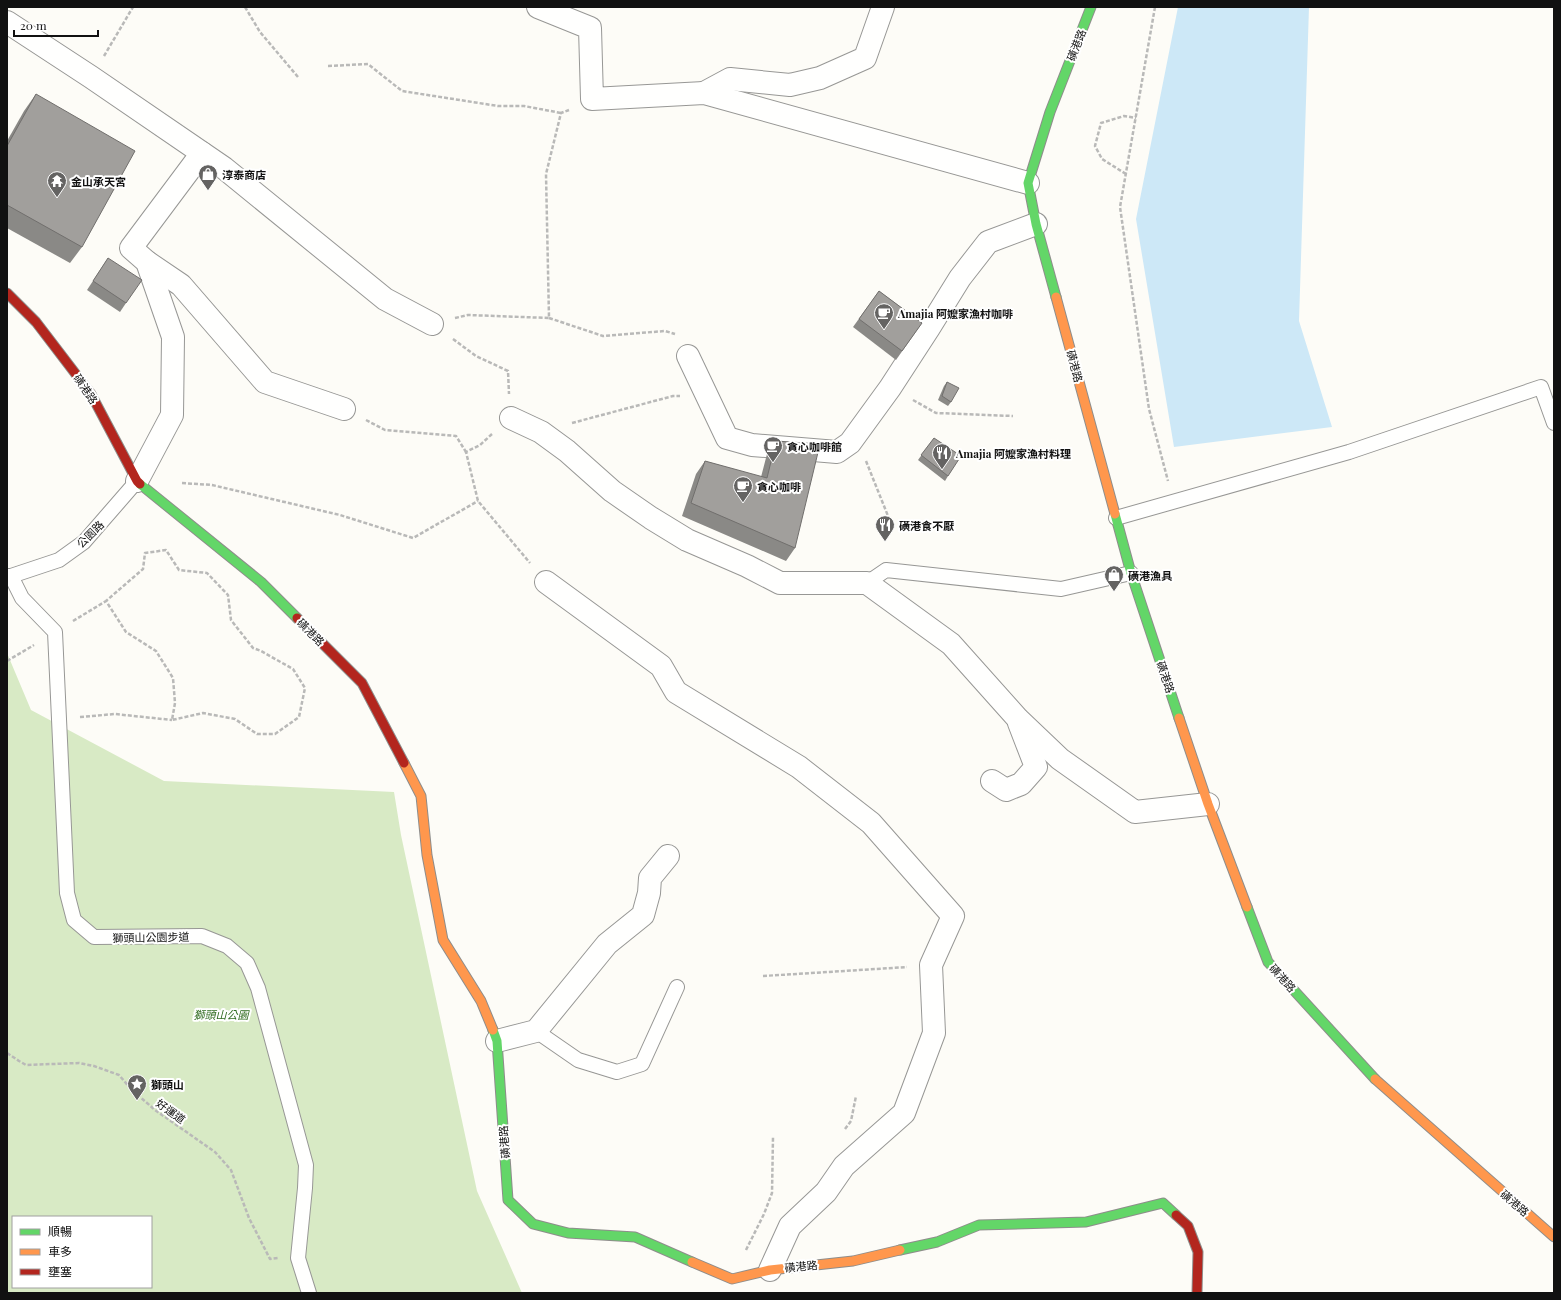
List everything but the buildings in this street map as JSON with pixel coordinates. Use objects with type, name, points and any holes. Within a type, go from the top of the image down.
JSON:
[{"type":"street","points":[[538,7],[590,28],[592,99],[704,93],[1028,183]]},
{"type":"street","points":[[704,93],[730,79],[790,85],[820,78],[864,58],[883,7]]},
{"type":"street","name":"磺港路","points":[[1091,7],[1050,112],[1028,183],[1036,224],[1131,573],[1208,804],[1268,962],[1379,1084],[1554,1237]]},
{"type":"street","points":[[7,22],[91,77],[224,168],[385,299],[432,324]]},
{"type":"street","points":[[202,153],[131,248],[147,262],[181,285],[265,382],[344,409]]},
{"type":"street","points":[[688,356],[727,438],[752,445],[837,452],[850,443],[890,388],[960,278],[988,242],[1036,224]]},
{"type":"street","points":[[137,481],[172,414],[173,337],[147,262]]},
{"type":"street","name":"磺港路","points":[[7,293],[36,322],[91,394],[137,481],[261,582],[362,684],[421,796],[427,855],[443,940],[481,1001],[497,1041],[508,1200],[533,1224],[568,1234],[635,1237],[732,1279],[770,1270],[853,1261],[937,1242],[979,1225],[1086,1222],[1163,1202],[1188,1226],[1198,1252],[1197,1293]]},
{"type":"street","points":[[511,418],[541,432],[567,451],[612,491],[651,518],[687,540],[747,566],[780,583],[867,583],[951,644],[1018,719],[1060,759],[1135,812],[1208,804]]},
{"type":"street","points":[[546,582],[661,666],[676,692],[799,767],[871,823],[953,916],[931,965],[934,1033],[904,1114],[844,1166],[826,1192],[790,1226],[770,1270]]},
{"type":"street","points":[[992,781],[1006,790],[1021,784],[1036,767],[1018,719]]},
{"type":"street","points":[[497,1041],[536,1031],[607,944],[643,915],[649,893],[650,878],[668,856]]},
{"type":"lane","points":[[1116,518],[1349,452],[1541,387],[1554,423]]},
{"type":"lane","name":"公園路","points":[[9,576],[59,560],[84,542],[137,481]]},
{"type":"lane","points":[[867,583],[886,570],[1061,588],[1131,573]]},
{"type":"lane","points":[[9,576],[22,598],[55,632]]},
{"type":"lane","name":"獅頭山公園步道","points":[[55,632],[67,894],[74,920],[94,937],[202,936],[228,946],[247,963],[258,988],[306,1165],[298,1258],[309,1293]]},
{"type":"lane","points":[[536,1031],[578,1060],[618,1072],[642,1064],[677,987]]},
{"type":"path","points":[[91,77],[133,7]]},
{"type":"path","points":[[244,7],[260,32],[298,77]]},
{"type":"path","points":[[1155,7],[1120,207],[1149,410],[1174,502]]},
{"type":"path","points":[[328,66],[368,64],[402,91],[498,106],[524,106],[561,114],[592,99]]},
{"type":"path","points":[[549,318],[546,174],[561,114]]},
{"type":"path","points":[[1126,174],[1102,159],[1095,146],[1101,123],[1124,116],[1136,118]]},
{"type":"path","points":[[432,324],[468,315],[549,318],[603,336],[665,331],[680,336],[688,356]]},
{"type":"path","points":[[432,324],[476,356],[508,371],[511,418],[480,445],[466,452]]},
{"type":"path","points":[[890,388],[936,413],[1013,416]]},
{"type":"path","points":[[541,432],[673,396],[706,394]]},
{"type":"path","points":[[344,409],[385,430],[456,436],[466,452],[474,490],[478,501],[546,582]]},
{"type":"path","points":[[850,443],[865,457],[890,521]]},
{"type":"path","points":[[137,481],[212,485],[340,515],[413,538],[478,501]]},
{"type":"path","points":[[7,661],[106,601],[143,568],[145,553],[166,550],[179,570],[207,573],[228,595],[231,620],[253,648],[268,654],[293,669],[305,688],[299,717],[275,734],[257,734],[234,719],[203,713],[172,720],[116,714],[59,718]]},
{"type":"path","points":[[106,601],[126,632],[156,651],[173,678],[175,703],[172,720]]},
{"type":"path","points":[[763,976],[931,965]]},
{"type":"path","name":"好運道","points":[[7,1053],[26,1064],[79,1063],[94,1066],[119,1075],[131,1089],[155,1110],[215,1152],[231,1170],[249,1218],[270,1258]]},
{"type":"path","points":[[732,1279],[764,1214],[772,1193],[773,1138]]},
{"type":"green space","name":"獅頭山公園","points":[[7,653],[31,710],[164,781],[394,792],[401,835],[477,1191],[522,1293],[7,1293]]},
{"type":"water","points":[[1178,7],[1309,7],[1299,321],[1332,427],[1174,447],[1136,219]]},
{"type":"traffic: fast","points":[[1056,297],[1036,224],[1028,183],[1050,112],[1091,7]]},
{"type":"traffic: fast","points":[[140,484],[261,582],[297,618]]},
{"type":"traffic: fast","points":[[1115,514],[1131,573],[1179,718]]},
{"type":"traffic: fast","points":[[1247,907],[1268,962],[1375,1079]]},
{"type":"traffic: fast","points":[[493,1030],[497,1041],[508,1200],[533,1224],[568,1233],[635,1237],[692,1262]]},
{"type":"traffic: fast","points":[[900,1250],[937,1242],[979,1225],[1086,1222],[1163,1203],[1176,1215]]},
{"type":"traffic: slow","points":[[1056,297],[1115,514]]},
{"type":"traffic: slow","points":[[1179,718],[1208,804],[1247,907]]},
{"type":"traffic: slow","points":[[404,763],[421,796],[427,855],[443,940],[481,1001],[493,1030]]},
{"type":"traffic: slow","points":[[1375,1079],[1554,1237]]},
{"type":"traffic: slow","points":[[692,1262],[732,1279],[770,1270],[853,1261],[900,1250]]},
{"type":"traffic: jam","points":[[7,293],[36,322],[91,394],[137,481],[140,484]]},
{"type":"traffic: jam","points":[[297,618],[362,683],[404,763]]},
{"type":"traffic: jam","points":[[1176,1215],[1188,1226],[1198,1252],[1197,1293]]},
{"type":"place","name":"淳泰商店","points":[[208,191]]},
{"type":"place","name":"金山承天宮","points":[[57,198]]},
{"type":"place","name":"Amajia 阿嬤家漁村咖啡","points":[[884,330]]},
{"type":"place","name":"貪心咖啡館","points":[[773,463]]},
{"type":"place","name":"Amajia 阿嬤家漁村料理","points":[[942,470]]},
{"type":"place","name":"貪心咖啡","points":[[743,503]]},
{"type":"place","name":"磺港食不厭","points":[[885,542]]},
{"type":"place","name":"磺港漁具","points":[[1114,592]]},
{"type":"place","name":"獅頭山","points":[[137,1101]]}]
